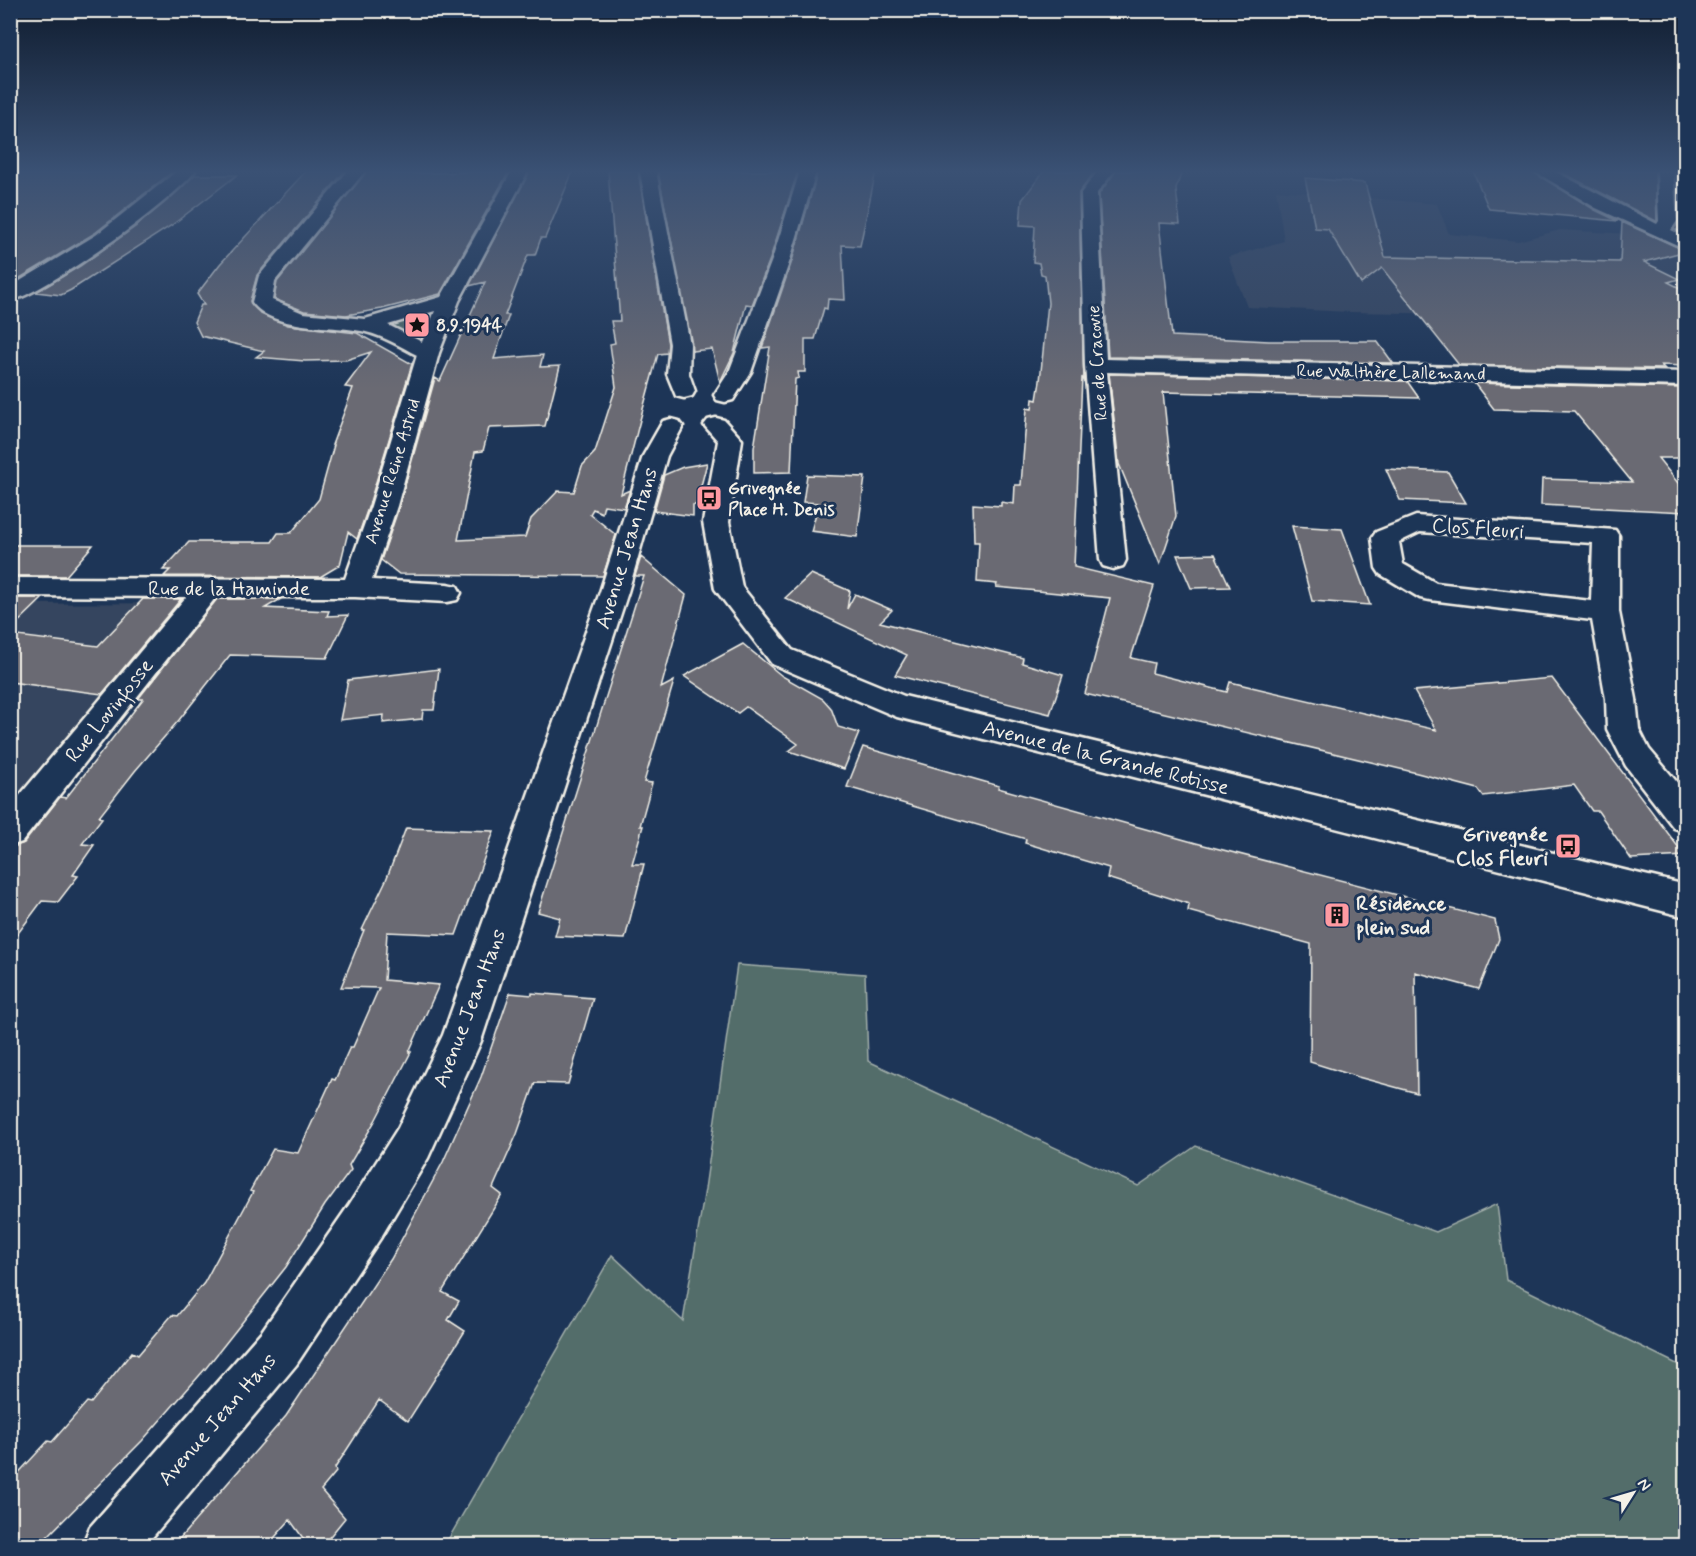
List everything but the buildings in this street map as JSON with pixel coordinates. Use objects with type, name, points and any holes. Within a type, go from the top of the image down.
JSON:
[{"type":"street","points":[[10,295],[98,244]]},
{"type":"street","points":[[296,244],[266,280],[262,302],[278,313],[314,323],[366,325],[449,301]]},
{"type":"street","name":"Avenue Reine Astrid","points":[[354,588],[384,506],[428,353],[449,301],[480,244]]},
{"type":"street","points":[[661,244],[680,344],[678,374],[670,405],[685,429],[716,425],[730,416],[733,404],[725,395],[714,391],[670,405]]},
{"type":"street","points":[[725,395],[740,372],[786,244]]},
{"type":"street","name":"Rue de Cracovie","points":[[1091,244],[1096,365],[1113,560]]},
{"type":"street","points":[[366,325],[428,353]]},
{"type":"street","name":"Rue Walthère Lallemand","points":[[1096,365],[1686,379]]},
{"type":"street","name":"Avenue Jean Hans","points":[[109,1545],[279,1348],[365,1221],[413,1143],[461,1041],[610,603],[670,405]]},
{"type":"street","name":"Avenue de la Grande Rotisse","points":[[716,425],[730,440],[716,522],[729,589],[782,657],[897,706],[1686,901]]},
{"type":"street","name":"Clos Fleuri","points":[[1605,612],[1430,591],[1390,568],[1385,538],[1416,524],[1606,536],[1605,612],[1621,699],[1623,729],[1628,743],[1686,818]]},
{"type":"street","name":"Rue de la Haminde","points":[[10,587],[354,588],[447,592]]},
{"type":"street","name":"Rue Lovinfosse","points":[[10,832],[208,588]]},
{"type":"shaded area","points":[[1275,244],[1667,244],[1685,252],[1685,318],[1349,312],[1247,307],[1228,257]]},
{"type":"shaded area","points":[[178,603],[11,811],[11,604]]},
{"type":"green space","points":[[435,310],[429,335],[418,337],[407,335],[387,324]]},
{"type":"green space","points":[[737,965],[865,974],[868,1061],[1138,1186],[1196,1146],[1436,1232],[1497,1204],[1506,1280],[1685,1368],[1685,1545],[445,1545],[612,1255],[683,1321],[705,1189]]},
{"type":"place","name":"8.9.1944","points":[[417,325]]},
{"type":"place","name":"Grivegnée Place H. Denis","points":[[709,498]]},
{"type":"place","name":"Grivegnée Clos Fleuri","points":[[1568,846]]},
{"type":"place","name":"Résidence plein sud","points":[[1337,915]]}]
